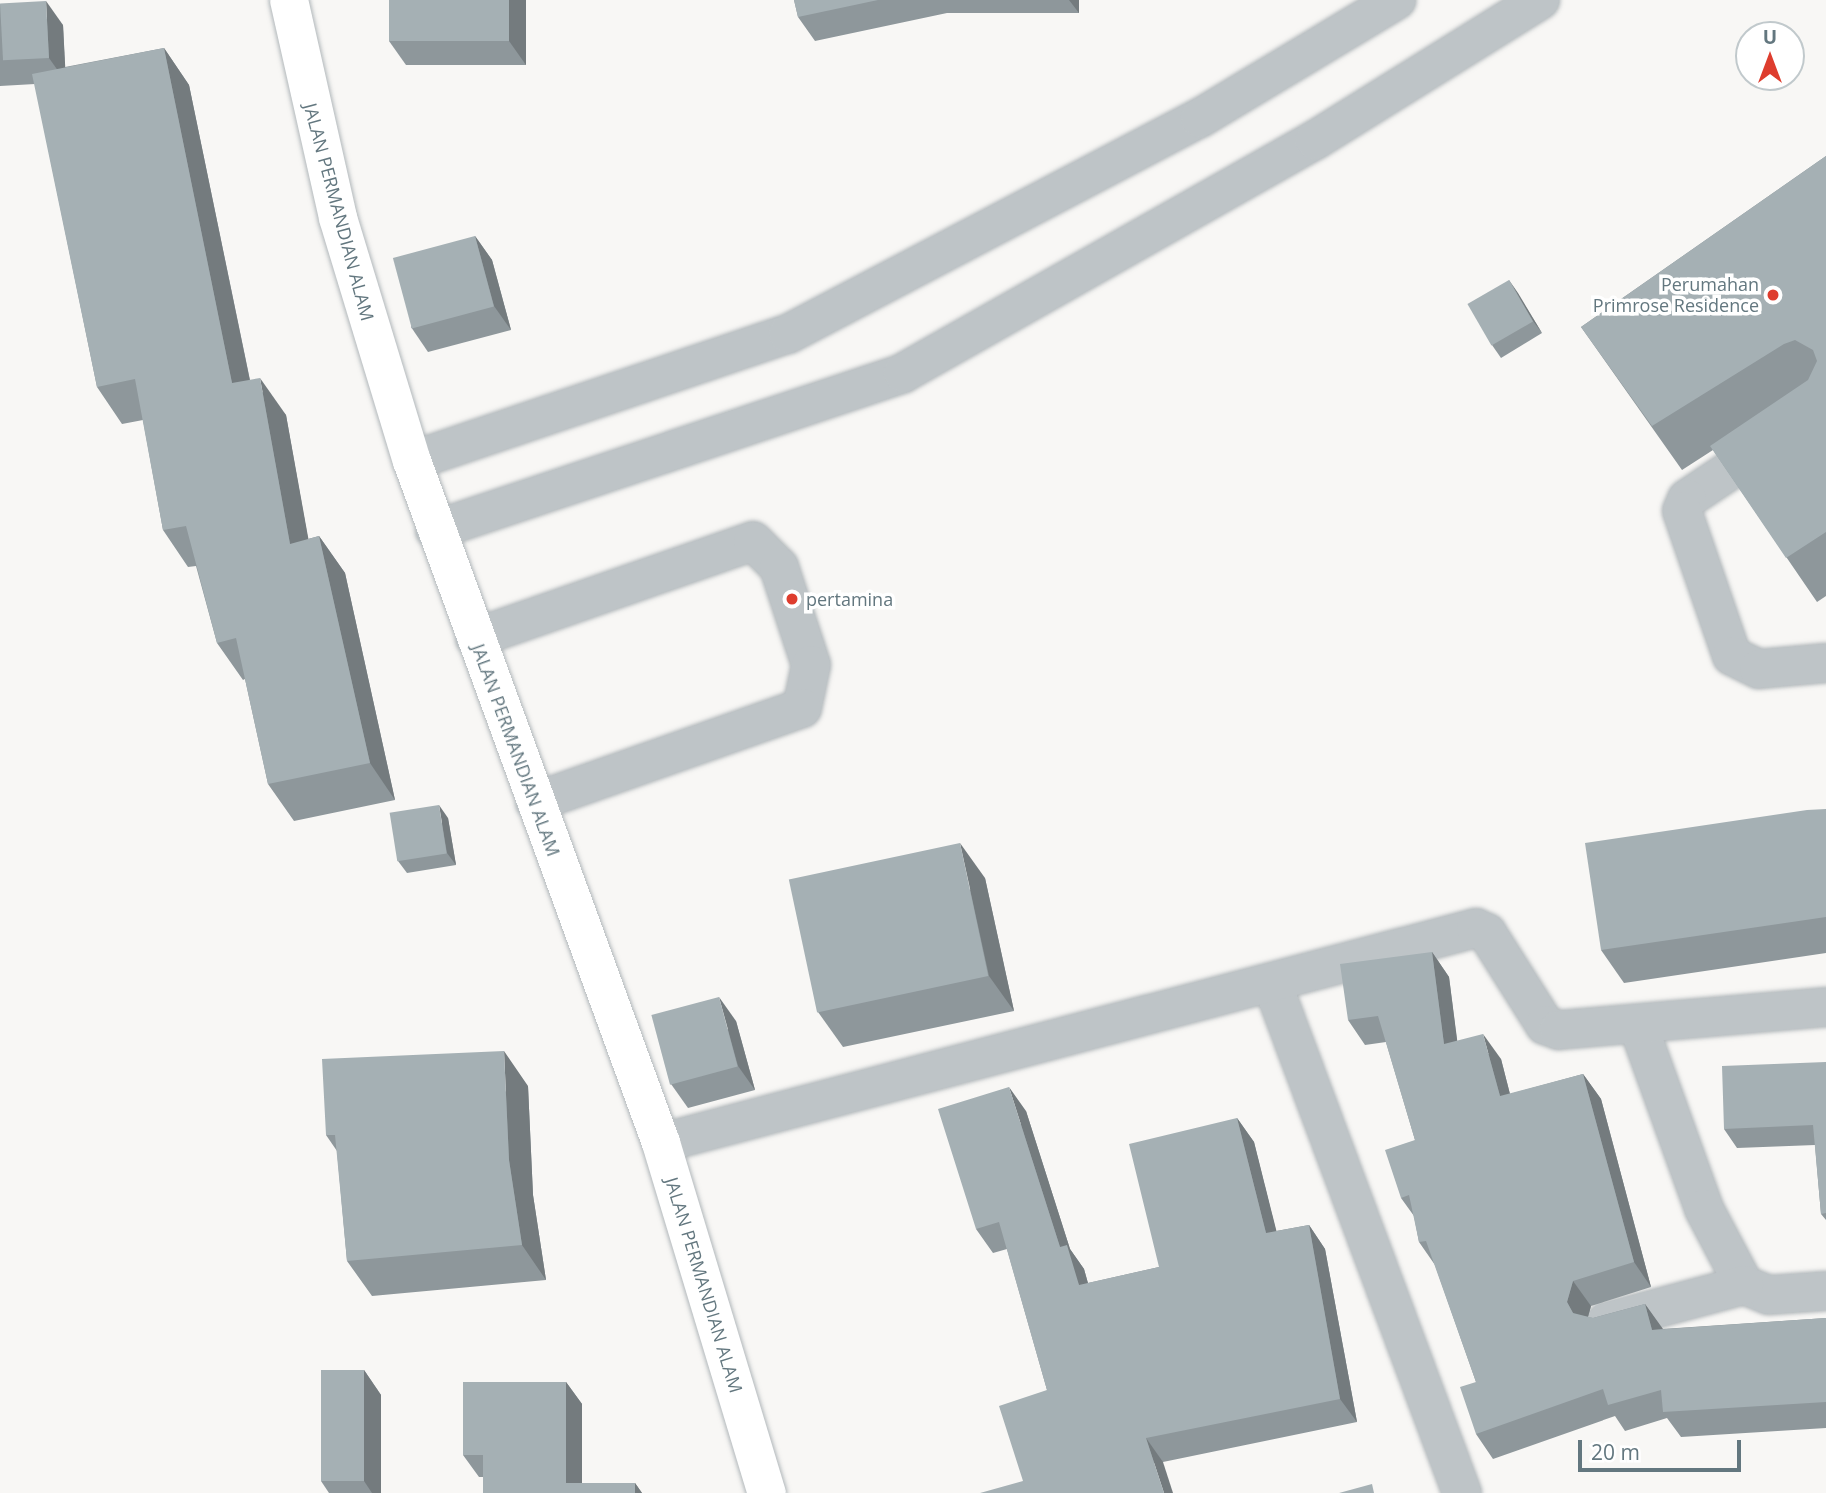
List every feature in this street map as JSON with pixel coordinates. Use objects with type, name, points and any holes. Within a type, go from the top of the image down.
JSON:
[{"type":"main road","name":"JALAN PERMANDIAN ALAM","points":[[289,0],[338,218],[412,461],[661,1143],[767,1493]]},
{"type":"street","points":[[412,461],[788,334],[1200,118],[1396,0]]},
{"type":"street","points":[[435,530],[903,373],[1315,140],[1540,0]]},
{"type":"street","points":[[1826,406],[1687,499],[1682,511],[1732,656],[1759,669],[1826,663]]},
{"type":"street","points":[[475,638],[753,541],[779,567],[811,665],[802,708],[536,802]]},
{"type":"street","points":[[661,1143],[1476,929],[1487,933],[1545,1025],[1559,1030],[1639,1028],[1826,1007]]},
{"type":"street","points":[[1272,984],[1462,1493]]},
{"type":"street","points":[[1639,1028],[1704,1209],[1744,1284],[1769,1295],[1826,1291]]},
{"type":"street","points":[[1606,1322],[1744,1284]]},
{"type":"building","points":[[389,0],[509,0],[509,41],[389,41]]},
{"type":"building","points":[[794,0],[878,0],[798,17]]},
{"type":"building","points":[[46,1],[49,58],[3,60],[0,3]]},
{"type":"building","points":[[164,48],[232,383],[260,378],[290,544],[319,536],[370,763],[268,784],[236,638],[217,643],[186,526],[163,530],[135,379],[97,387],[32,74]]},
{"type":"building","points":[[1826,156],[1826,532],[1786,558],[1710,446],[1808,380],[1817,361],[1813,350],[1795,340],[1784,344],[1652,426],[1581,327]]},
{"type":"building","points":[[475,236],[494,307],[412,329],[393,258]]},
{"type":"building","points":[[1509,280],[1533,322],[1491,346],[1467,304]]},
{"type":"building","points":[[439,805],[447,853],[397,861],[390,813]]},
{"type":"building","points":[[1826,809],[1826,917],[1601,950],[1585,843]]},
{"type":"building","points":[[960,843],[988,976],[817,1012],[789,879]]},
{"type":"building","points":[[1432,952],[1444,1044],[1483,1034],[1500,1096],[1583,1074],[1634,1262],[1573,1281],[1567,1302],[1573,1313],[1593,1318],[1645,1304],[1652,1330],[1826,1318],[1826,1402],[1663,1412],[1661,1390],[1608,1405],[1603,1389],[1476,1434],[1460,1387],[1476,1382],[1426,1241],[1419,1242],[1409,1195],[1401,1198],[1385,1150],[1415,1140],[1378,1016],[1348,1020],[1340,964]]},
{"type":"building","points":[[719,997],[738,1067],[670,1085],[651,1015]]},
{"type":"building","points":[[504,1051],[509,1160],[522,1245],[347,1261],[335,1135],[326,1135],[322,1059]]},
{"type":"building","points":[[1826,1062],[1826,1213],[1821,1214],[1813,1125],[1724,1129],[1722,1066]]},
{"type":"building","points":[[1009,1087],[1060,1247],[1067,1245],[1079,1285],[1159,1267],[1129,1144],[1237,1118],[1266,1233],[1309,1225],[1340,1399],[1146,1438],[1164,1493],[980,1493],[1023,1481],[999,1406],[1047,1390],[999,1222],[976,1229],[938,1109]]},
{"type":"building","points":[[321,1370],[364,1370],[364,1481],[321,1481]]},
{"type":"building","points":[[463,1382],[566,1382],[566,1483],[635,1483],[635,1493],[483,1493],[483,1455],[463,1455]]},
{"type":"building","points":[[1372,1484],[1374,1493],[1339,1493]]},
{"type":"place","name":"Perumahan Primrose Residence","points":[[1773,295]]},
{"type":"place","name":"pertamina","points":[[792,599]]}]
